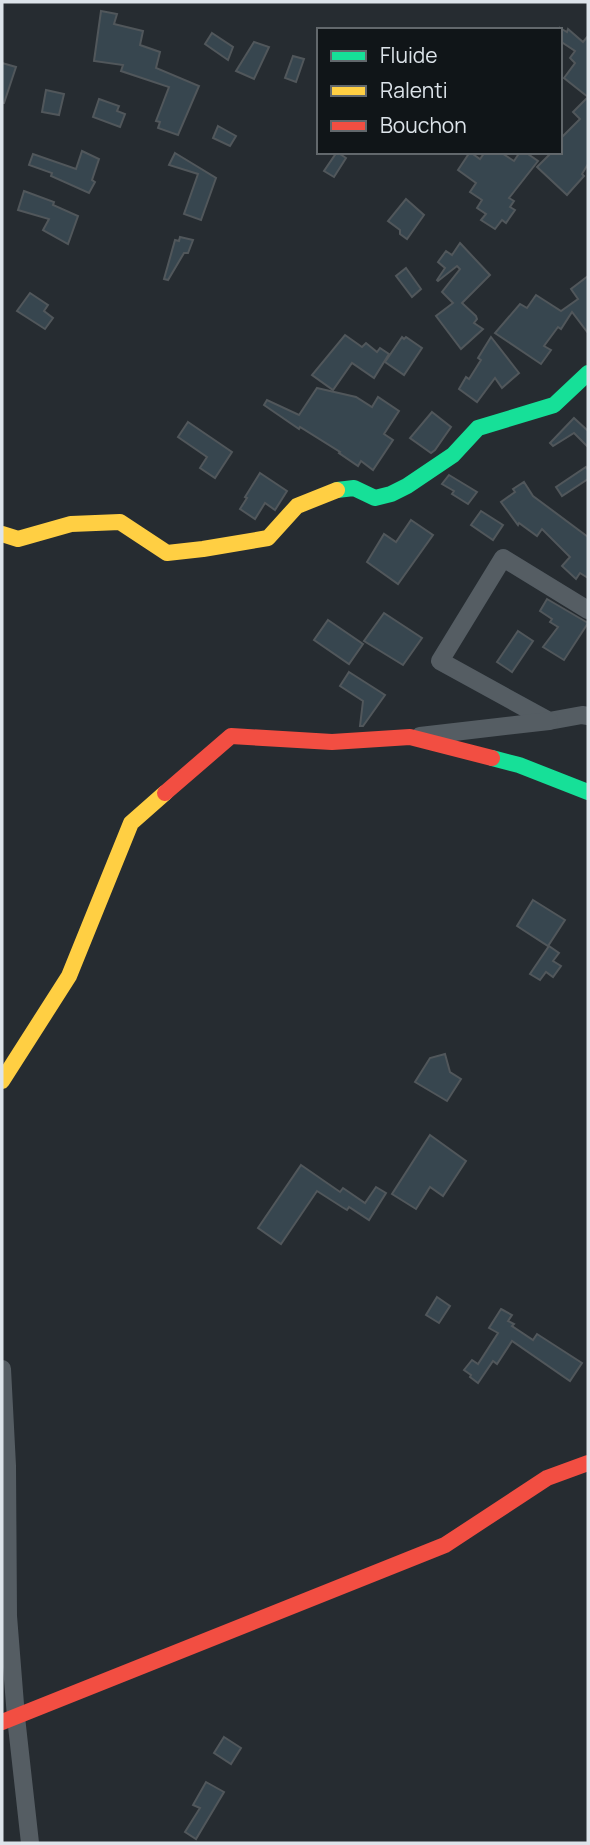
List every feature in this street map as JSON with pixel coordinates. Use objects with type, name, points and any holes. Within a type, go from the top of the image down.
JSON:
[{"type":"street","points":[[2,534],[18,539],[71,524],[120,522],[167,552],[203,550],[268,538],[297,506],[333,491],[354,488],[375,498],[391,494],[453,456],[478,428],[554,405],[588,373]]},
{"type":"street","points":[[549,721],[440,661],[503,558],[588,610]]},
{"type":"street","points":[[2,1082],[69,976],[131,823],[231,736],[332,742],[410,737],[549,721],[586,713]]},
{"type":"street","points":[[410,737],[519,765],[588,792]]},
{"type":"street","points":[[2,1369],[7,1466],[9,1720],[30,1843]]},
{"type":"street","points":[[9,1720],[445,1545],[547,1478],[588,1463]]},
{"type":"building","points":[[101,11],[117,14],[114,24],[143,31],[140,45],[160,52],[156,68],[199,86],[178,135],[158,128],[160,122],[156,121],[169,87],[121,71],[123,65],[94,61]]},
{"type":"building","points":[[562,29],[567,32],[568,29],[583,42],[588,36],[588,97],[564,78],[575,63],[570,58],[575,51],[562,42]]},
{"type":"building","points":[[212,33],[233,47],[228,60],[205,44]]},
{"type":"building","points":[[254,42],[269,47],[254,79],[236,71]]},
{"type":"building","points":[[293,56],[304,59],[296,82],[285,78]]},
{"type":"building","points":[[2,63],[16,67],[4,103],[2,103]]},
{"type":"building","points":[[46,90],[64,94],[59,115],[42,112]]},
{"type":"building","points":[[588,97],[588,164],[582,174],[584,176],[567,195],[537,167],[550,154],[562,154],[562,137],[580,119],[573,112]]},
{"type":"building","points":[[99,99],[119,106],[117,111],[125,114],[120,127],[93,117]]},
{"type":"building","points":[[218,126],[236,136],[230,146],[213,138]]},
{"type":"building","points":[[82,151],[99,159],[92,180],[95,182],[89,193],[51,176],[52,173],[29,165],[33,154],[76,169]]},
{"type":"building","points":[[175,153],[216,178],[201,220],[184,214],[198,174],[169,165]]},
{"type":"building","points":[[336,154],[346,158],[334,177],[324,171]]},
{"type":"building","points":[[469,154],[480,159],[484,154],[503,154],[514,161],[519,154],[528,154],[538,161],[509,198],[514,201],[510,207],[515,210],[506,223],[502,220],[495,229],[481,220],[486,214],[477,208],[482,200],[470,192],[476,183],[458,170]]},
{"type":"building","points":[[24,191],[54,202],[53,205],[78,216],[68,244],[43,230],[49,219],[18,210]]},
{"type":"building","points":[[406,199],[424,215],[407,239],[388,221]]},
{"type":"building","points":[[180,237],[193,240],[188,253],[184,253],[168,280],[164,279],[175,240],[179,241]]},
{"type":"building","points":[[460,243],[490,275],[462,303],[476,316],[474,323],[483,329],[461,349],[436,316],[453,303],[442,292],[460,269],[457,266],[438,281],[445,268],[438,262],[446,251],[452,255]]},
{"type":"building","points":[[406,268],[421,289],[412,297],[396,276]]},
{"type":"building","points":[[588,276],[588,333],[572,312],[561,329],[558,327],[544,346],[551,350],[541,364],[495,333],[520,304],[527,308],[536,295],[561,311],[578,299],[571,289]]},
{"type":"building","points":[[30,293],[48,305],[44,311],[53,318],[45,329],[17,311]]},
{"type":"building","points":[[345,335],[362,347],[366,343],[377,352],[380,348],[389,354],[374,378],[352,363],[333,390],[312,375]]},
{"type":"building","points":[[402,337],[422,348],[404,375],[385,362]]},
{"type":"building","points":[[491,337],[519,373],[502,388],[495,378],[477,402],[459,389],[481,360],[478,358]]},
{"type":"building","points":[[317,388],[356,397],[372,407],[378,397],[399,411],[384,434],[393,440],[373,470],[361,461],[358,466],[264,405],[267,400],[299,415]]},
{"type":"building","points":[[432,412],[451,427],[431,453],[410,438]]},
{"type":"building","points":[[574,418],[588,431],[588,447],[574,433],[553,446],[550,443]]},
{"type":"building","points":[[188,422],[232,452],[215,478],[200,468],[207,457],[178,437]]},
{"type":"building","points":[[586,467],[588,479],[562,496],[556,487]]},
{"type":"building","points":[[260,473],[287,491],[275,510],[265,503],[255,519],[240,509]]},
{"type":"building","points":[[449,475],[477,492],[468,504],[442,484]]},
{"type":"building","points":[[524,482],[533,496],[588,537],[588,578],[580,573],[576,579],[562,566],[570,557],[542,529],[537,536],[519,523],[518,525],[501,502]]},
{"type":"building","points":[[481,511],[503,525],[493,540],[471,525]]},
{"type":"building","points":[[411,520],[433,535],[398,584],[367,562],[384,534],[396,542]]},
{"type":"building","points":[[547,599],[588,623],[564,660],[543,647],[558,627],[540,611]]},
{"type":"building","points":[[384,613],[422,638],[403,665],[364,641]]},
{"type":"building","points":[[328,620],[363,644],[349,664],[314,640]]},
{"type":"building","points":[[518,631],[533,641],[512,672],[497,662]]},
{"type":"building","points":[[349,672],[385,695],[363,726],[360,726],[363,701],[340,686]]},
{"type":"building","points":[[533,900],[565,920],[548,946],[517,926]]},
{"type":"building","points":[[549,946],[559,953],[553,961],[561,966],[553,977],[546,972],[540,980],[530,974]]},
{"type":"building","points":[[445,1054],[450,1072],[461,1079],[447,1101],[415,1082],[430,1058]]},
{"type":"building","points":[[430,1135],[466,1161],[443,1196],[430,1187],[416,1209],[392,1194]]},
{"type":"building","points":[[301,1165],[340,1192],[343,1188],[365,1203],[376,1187],[386,1193],[369,1220],[317,1191],[281,1244],[258,1228]]},
{"type":"building","points":[[437,1297],[450,1306],[439,1323],[426,1315]]},
{"type":"building","points":[[501,1309],[512,1315],[508,1321],[514,1324],[512,1326],[533,1340],[537,1334],[582,1363],[570,1381],[512,1341],[497,1364],[493,1361],[478,1383],[470,1377],[464,1370],[472,1360],[478,1364],[498,1333],[489,1328]]},
{"type":"building","points":[[224,1737],[241,1748],[231,1764],[214,1753]]},
{"type":"building","points":[[206,1782],[224,1792],[196,1839],[185,1832],[200,1808],[193,1805]]},
{"type":"traffic: fast","points":[[337,490],[354,488],[375,498],[391,494],[453,455],[478,428],[554,405],[588,373]]},
{"type":"traffic: fast","points":[[492,758],[519,765],[588,792]]},
{"type":"traffic: slow","points":[[2,534],[18,539],[71,524],[120,522],[167,553],[203,549],[268,538],[297,506],[337,490]]},
{"type":"traffic: slow","points":[[2,1081],[69,976],[131,823],[165,793]]},
{"type":"traffic: jam","points":[[165,793],[231,736],[332,742],[410,737],[492,758]]},
{"type":"traffic: jam","points":[[2,1722],[445,1545],[547,1478],[588,1463]]}]
